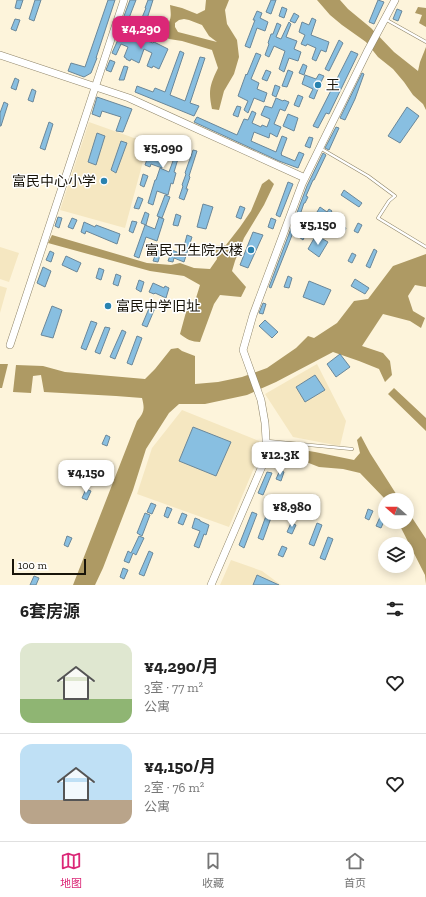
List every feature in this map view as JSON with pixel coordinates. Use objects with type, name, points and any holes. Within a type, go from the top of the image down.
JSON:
[{"type":"street","points":[[10,345],[124,0]]},
{"type":"street","points":[[211,585],[263,464],[266,441],[260,400],[243,350],[252,315],[299,191],[367,52],[395,0]]},
{"type":"street","points":[[0,55],[129,98],[305,178]]},
{"type":"lane","points":[[385,19],[426,42]]},
{"type":"lane","points":[[320,148],[368,176],[395,196],[389,201],[378,218],[426,247]]},
{"type":"lane","points":[[266,441],[352,449]]},
{"type":"shaded area","points":[[206,0],[229,0],[225,10],[227,24],[237,40],[239,57],[234,74],[224,91],[219,110],[212,109],[210,97],[212,83],[218,68],[212,50],[182,41],[169,39],[155,29],[159,27],[166,27],[168,24],[171,17],[170,5],[197,14],[205,10]],"holes":[[[179,20],[189,20],[202,25],[209,36],[217,42],[178,32],[175,27],[175,23]]]},
{"type":"shaded area","points":[[317,0],[340,0],[348,9],[371,28],[394,52],[418,71],[426,47],[426,110],[423,104],[413,95],[393,69],[378,57],[366,42],[330,15]]},
{"type":"shaded area","points":[[418,7],[426,8],[426,27],[419,23],[422,15],[415,13]]},
{"type":"shaded area","name":"富民中心小学","points":[[89,122],[148,143],[125,228],[60,210]]},
{"type":"shaded area","points":[[269,179],[274,184],[264,205],[244,238],[232,271],[246,287],[241,297],[220,295],[214,304],[200,342],[189,340],[180,334],[186,312],[196,298],[200,285],[184,276],[150,271],[48,243],[52,235],[147,263],[171,265],[180,263],[194,268],[210,269],[217,259],[214,246],[226,245],[251,211],[262,184]]},
{"type":"shaded area","points":[[0,247],[19,253],[9,282],[0,279]]},
{"type":"shaded area","points":[[426,254],[426,287],[415,285],[408,296],[413,311],[425,318],[421,328],[410,321],[383,314],[362,346],[383,353],[390,361],[392,375],[385,382],[379,369],[333,352],[276,382],[247,395],[205,404],[179,404],[169,413],[146,449],[133,490],[95,585],[73,585],[137,421],[144,408],[142,398],[44,392],[41,375],[33,376],[31,393],[13,392],[16,365],[43,366],[65,372],[145,379],[171,349],[178,348],[195,356],[195,384],[218,382],[242,377],[267,368],[296,348],[308,336],[314,338],[337,323],[354,301],[368,299],[393,266]]},
{"type":"shaded area","points":[[0,286],[7,288],[0,313]]},
{"type":"shaded area","points":[[0,364],[8,364],[2,388],[0,388]]},
{"type":"shaded area","points":[[317,364],[346,421],[340,446],[293,437],[265,394]]},
{"type":"shaded area","points":[[394,388],[426,418],[426,431],[388,394]]},
{"type":"shaded area","points":[[182,410],[259,441],[262,449],[229,527],[137,494],[152,448]]},
{"type":"shaded area","points":[[361,436],[396,493],[379,493],[360,473],[343,469],[319,467],[301,460],[303,450],[354,460],[360,453],[357,440]]},
{"type":"shaded area","points":[[414,521],[426,539],[426,584],[425,575],[414,553],[414,537],[406,537],[402,529],[414,529]]},
{"type":"shaded area","points":[[231,560],[262,571],[281,585],[220,585]]},
{"type":"building","points":[[17,0],[23,0],[20,9],[15,8]]},
{"type":"building","points":[[35,0],[41,0],[34,21],[29,19]]},
{"type":"building","points":[[108,0],[115,0],[91,73],[84,77],[68,71],[71,63],[85,67]]},
{"type":"building","points":[[130,0],[136,0],[129,18],[124,16]]},
{"type":"building","points":[[148,0],[153,0],[146,22],[141,20]]},
{"type":"building","points":[[271,0],[276,0],[271,14],[266,12]]},
{"type":"building","points":[[378,0],[384,2],[374,24],[369,22]]},
{"type":"building","points":[[282,7],[287,9],[284,18],[279,16]]},
{"type":"building","points":[[397,9],[402,11],[398,21],[393,19]]},
{"type":"building","points":[[257,11],[262,13],[260,18],[268,22],[265,31],[257,28],[250,48],[245,46]]},
{"type":"building","points":[[294,13],[299,16],[295,23],[290,21]]},
{"type":"building","points":[[312,18],[316,20],[311,35],[329,42],[326,52],[321,50],[316,61],[312,59],[316,48],[307,44],[306,46],[301,44],[305,35],[299,32],[302,22],[309,25]]},
{"type":"building","points":[[15,19],[20,20],[16,31],[11,29]]},
{"type":"building","points":[[289,22],[291,24],[286,37],[297,41],[294,49],[301,52],[298,61],[289,58],[284,72],[279,69],[285,51],[274,46],[269,57],[265,55],[271,34],[273,34],[277,23],[281,25],[276,37],[281,39]]},
{"type":"building","points":[[121,33],[153,43],[154,42],[168,49],[159,69],[153,66],[152,68],[147,66],[152,53],[144,49],[139,63],[131,59],[130,61],[124,57],[128,47],[121,44],[116,55],[112,53]]},
{"type":"building","points":[[339,40],[343,43],[329,71],[325,69]]},
{"type":"building","points":[[180,51],[184,53],[170,95],[185,101],[200,57],[205,58],[190,103],[199,106],[194,116],[135,92],[137,86],[153,92],[155,88],[165,92]]},
{"type":"building","points":[[351,51],[358,54],[329,114],[326,113],[318,128],[313,126]]},
{"type":"building","points":[[256,53],[261,55],[251,79],[259,83],[257,89],[267,93],[264,102],[254,98],[248,113],[244,110],[248,101],[238,96]]},
{"type":"building","points":[[110,60],[115,62],[111,72],[106,70]]},
{"type":"building","points":[[303,64],[307,66],[304,75],[299,73]]},
{"type":"building","points":[[124,66],[128,67],[124,80],[119,80]]},
{"type":"building","points":[[266,70],[271,72],[267,81],[262,79]]},
{"type":"building","points":[[288,70],[293,72],[287,87],[282,86]]},
{"type":"building","points":[[362,73],[364,74],[355,99],[345,120],[340,118]]},
{"type":"building","points":[[319,74],[324,76],[314,99],[309,97],[313,89],[302,84],[305,75],[316,79]]},
{"type":"building","points":[[15,78],[19,80],[16,90],[11,88]]},
{"type":"building","points":[[275,85],[280,87],[276,97],[272,95]]},
{"type":"building","points":[[32,89],[36,91],[33,102],[28,100]]},
{"type":"building","points":[[298,95],[303,97],[299,107],[294,105]]},
{"type":"building","points":[[97,97],[132,109],[123,132],[116,131],[121,117],[102,111],[100,117],[92,114]]},
{"type":"building","points":[[276,98],[289,102],[285,111],[280,109],[274,124],[281,127],[277,137],[270,133],[269,138],[254,132],[251,141],[276,152],[282,136],[287,138],[281,155],[295,161],[299,152],[304,154],[298,168],[279,161],[194,122],[197,117],[237,135],[244,119],[248,120],[252,111],[256,113],[252,123],[261,127],[262,125],[267,127],[270,119],[261,115],[265,106],[272,108]]},
{"type":"building","points":[[4,102],[8,104],[0,126],[0,113]]},
{"type":"building","points":[[237,106],[241,107],[238,117],[233,115]]},
{"type":"building","points":[[407,107],[419,116],[400,143],[388,136]]},
{"type":"building","points":[[288,114],[298,118],[294,131],[283,126]]},
{"type":"building","points":[[49,122],[53,124],[45,150],[40,148]]},
{"type":"building","points":[[336,127],[339,128],[329,150],[325,148]]},
{"type":"building","points":[[97,133],[105,136],[96,165],[88,162]]},
{"type":"building","points":[[309,137],[313,138],[310,148],[305,146]]},
{"type":"building","points":[[121,141],[127,143],[116,173],[111,170]]},
{"type":"building","points":[[165,144],[181,149],[174,172],[176,173],[173,184],[171,183],[168,195],[157,191],[153,205],[148,203],[160,168],[169,172],[174,158],[166,156],[162,168],[151,164],[150,167],[145,165],[152,145],[163,149]]},
{"type":"building","points":[[193,150],[197,151],[189,176],[186,189],[188,189],[184,200],[179,198],[186,174],[185,173]]},
{"type":"building","points":[[323,153],[326,155],[306,196],[308,197],[304,203],[271,288],[269,287],[307,186]]},
{"type":"building","points":[[143,174],[148,176],[144,187],[140,185]]},
{"type":"building","points":[[288,182],[293,184],[280,217],[276,215]]},
{"type":"building","points":[[344,190],[362,203],[359,207],[341,195]]},
{"type":"building","points":[[165,195],[170,197],[162,218],[157,216]]},
{"type":"building","points":[[138,197],[143,199],[139,209],[134,208]]},
{"type":"building","points":[[203,204],[213,207],[206,229],[197,227]]},
{"type":"building","points":[[240,206],[245,208],[241,219],[236,217]]},
{"type":"building","points":[[320,207],[327,212],[329,209],[332,211],[323,224],[320,222],[323,216],[317,212]]},
{"type":"building","points":[[145,212],[149,214],[146,225],[141,223]]},
{"type":"building","points":[[176,214],[181,216],[178,226],[173,225]]},
{"type":"building","points":[[58,217],[62,218],[59,228],[55,226]]},
{"type":"building","points":[[159,217],[164,219],[157,241],[146,237],[139,258],[134,256],[145,225],[155,229]]},
{"type":"building","points":[[72,218],[77,220],[73,229],[68,227]]},
{"type":"building","points":[[271,218],[276,220],[273,229],[268,227]]},
{"type":"building","points":[[132,221],[137,222],[133,233],[129,231]]},
{"type":"building","points":[[84,222],[95,227],[96,225],[120,234],[117,244],[86,231],[85,234],[81,232]]},
{"type":"building","points":[[358,223],[362,225],[358,233],[354,231]]},
{"type":"building","points":[[342,226],[346,228],[342,236],[338,234]]},
{"type":"building","points":[[303,229],[307,231],[303,240],[299,237]]},
{"type":"building","name":"富民卫生院大楼","points":[[253,232],[263,235],[248,268],[240,265]]},
{"type":"building","points":[[187,235],[192,237],[184,262],[174,258],[173,262],[168,261],[172,250],[182,254]]},
{"type":"building","points":[[316,235],[328,242],[319,257],[308,249]]},
{"type":"building","points":[[374,249],[377,251],[370,268],[366,266]]},
{"type":"building","points":[[157,250],[161,252],[158,262],[153,261]]},
{"type":"building","points":[[50,251],[54,253],[51,262],[46,260]]},
{"type":"building","points":[[352,253],[356,255],[352,263],[348,261]]},
{"type":"building","points":[[66,256],[81,263],[77,272],[62,265]]},
{"type":"building","points":[[43,267],[51,271],[45,287],[37,283]]},
{"type":"building","points":[[99,268],[104,270],[101,280],[96,278]]},
{"type":"building","points":[[116,274],[121,276],[118,286],[113,284]]},
{"type":"building","points":[[288,276],[292,278],[289,288],[284,287]]},
{"type":"building","points":[[355,279],[369,288],[365,294],[351,286]]},
{"type":"building","points":[[139,280],[144,282],[141,292],[136,289]]},
{"type":"building","points":[[309,281],[331,290],[324,305],[303,297]]},
{"type":"building","points":[[153,283],[164,288],[165,286],[169,288],[166,298],[149,292]]},
{"type":"building","points":[[263,303],[266,304],[263,314],[259,313]]},
{"type":"building","points":[[52,306],[62,310],[53,338],[41,335]]},
{"type":"building","points":[[150,306],[155,308],[147,327],[142,325]]},
{"type":"building","points":[[265,320],[278,332],[272,338],[259,326]]},
{"type":"building","points":[[91,321],[97,323],[86,350],[81,348]]},
{"type":"building","points":[[105,327],[110,328],[100,354],[95,352]]},
{"type":"building","points":[[122,330],[126,332],[115,359],[110,357]]},
{"type":"building","points":[[137,336],[142,338],[132,365],[127,363]]},
{"type":"building","points":[[340,354],[350,367],[336,377],[327,364]]},
{"type":"building","points":[[315,375],[325,390],[305,402],[296,387]]},
{"type":"building","points":[[193,427],[231,442],[216,476],[179,461]]},
{"type":"building","points":[[106,435],[110,437],[107,446],[102,444]]},
{"type":"building","points":[[274,454],[279,456],[275,465],[270,463]]},
{"type":"building","points":[[93,462],[98,464],[90,486],[85,484]]},
{"type":"building","points":[[280,470],[284,472],[281,481],[276,479]]},
{"type":"building","points":[[267,472],[272,473],[263,495],[258,493]]},
{"type":"building","points":[[86,489],[91,491],[87,500],[82,498]]},
{"type":"building","points":[[271,502],[276,504],[263,540],[258,538]]},
{"type":"building","points":[[151,503],[156,505],[152,514],[147,512]]},
{"type":"building","points":[[167,507],[172,509],[168,518],[164,516]]},
{"type":"building","points":[[368,509],[373,511],[369,520],[365,518]]},
{"type":"building","points":[[252,512],[257,514],[244,548],[239,545]]},
{"type":"building","points":[[145,513],[150,515],[142,536],[137,533]]},
{"type":"building","points":[[182,513],[187,515],[183,525],[178,523]]},
{"type":"building","points":[[195,518],[209,525],[206,535],[204,534],[199,548],[194,546],[200,531],[192,528]]},
{"type":"building","points":[[291,523],[296,525],[292,534],[287,532]]},
{"type":"building","points":[[317,523],[322,525],[314,546],[309,544]]},
{"type":"building","points":[[67,536],[72,538],[68,547],[64,545]]},
{"type":"building","points":[[139,536],[144,538],[136,555],[133,553],[129,563],[124,561],[128,551],[131,553]]},
{"type":"building","points":[[328,537],[333,539],[325,560],[320,558]]},
{"type":"building","points":[[282,546],[287,548],[283,557],[278,555]]},
{"type":"building","points":[[149,551],[153,553],[144,576],[139,574]]},
{"type":"building","points":[[123,568],[128,570],[124,579],[120,577]]},
{"type":"building","points":[[257,575],[279,585],[253,585]]},
{"type":"building","points":[[34,576],[39,578],[36,585],[30,585]]},
{"type":"place","name":"王","points":[[318,85]]},
{"type":"place","name":"富民中心小学","points":[[104,181]]},
{"type":"place","name":"富民卫生院大楼","points":[[251,250]]},
{"type":"place","name":"富民中学旧址","points":[[108,306]]}]
